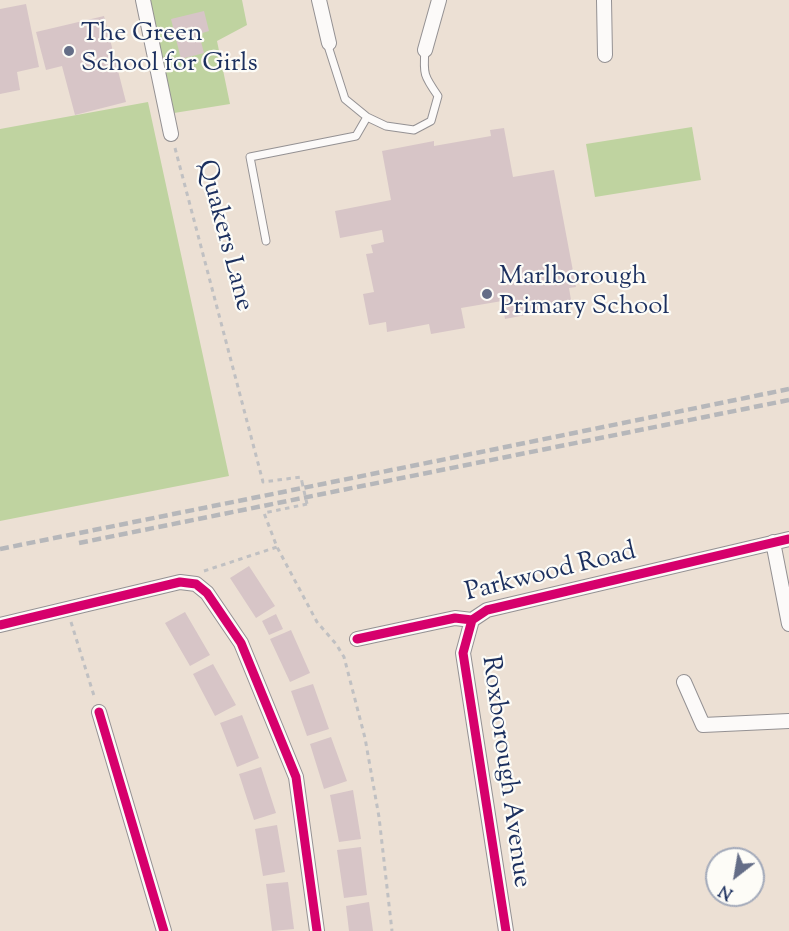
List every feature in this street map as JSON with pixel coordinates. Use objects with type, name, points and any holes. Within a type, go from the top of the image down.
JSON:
[{"type":"street","name":"Quakers Lane","points":[[143,0],[171,134]]},
{"type":"street","points":[[319,0],[329,43]]},
{"type":"street","points":[[426,50],[439,0]]},
{"type":"street","points":[[604,0],[605,55]]},
{"type":"street","name":"Parkwood Road","points":[[357,639],[455,618],[472,620],[487,610],[789,538]]},
{"type":"street","points":[[773,542],[789,624]]},
{"type":"street","points":[[0,625],[180,582],[201,589],[241,643],[296,777],[317,931]]},
{"type":"street","name":"Roxborough Avenue","points":[[472,620],[463,653],[506,931]]},
{"type":"street","points":[[684,682],[703,725],[789,721]]},
{"type":"street","points":[[99,712],[165,931]]},
{"type":"lane","points":[[329,43],[345,99],[367,117],[386,126],[414,130],[431,121],[438,96],[426,78],[424,65],[426,50]]},
{"type":"lane","points":[[266,241],[250,156],[356,136],[367,117]]},
{"type":"path","points":[[201,589],[202,572],[277,547],[317,622],[344,657],[365,738],[380,817],[392,931]]},
{"type":"path","points":[[67,609],[99,712]]},
{"type":"green space","points":[[150,0],[242,0],[247,25],[217,41],[230,104],[174,113]]},
{"type":"green space","points":[[148,102],[229,476],[0,521],[0,129]]},
{"type":"green space","points":[[692,127],[701,180],[595,197],[586,144]]},
{"type":"building","points":[[26,4],[39,67],[17,72],[20,90],[0,94],[0,9]]},
{"type":"building","points":[[204,11],[209,31],[199,34],[204,53],[181,59],[171,19]]},
{"type":"building","points":[[104,16],[126,102],[75,115],[62,66],[46,70],[36,32]]},
{"type":"building","points":[[504,128],[513,177],[554,170],[576,287],[569,288],[572,306],[505,319],[502,301],[461,308],[465,328],[431,334],[429,324],[387,332],[386,322],[369,325],[363,294],[374,292],[366,254],[373,253],[371,245],[384,242],[382,230],[340,238],[335,211],[391,200],[382,151],[434,141],[434,146],[491,136],[490,130]]},
{"type":"building","points":[[249,566],[275,606],[256,618],[230,578]]},
{"type":"building","points":[[185,612],[210,655],[190,666],[165,623]]},
{"type":"building","points":[[276,614],[283,629],[269,635],[262,621]]},
{"type":"building","points":[[291,630],[310,673],[290,682],[270,639]]},
{"type":"building","points":[[213,664],[236,705],[215,716],[193,674]]},
{"type":"building","points":[[313,684],[329,729],[307,736],[291,691]]},
{"type":"building","points":[[242,715],[259,758],[237,767],[220,723]]},
{"type":"building","points":[[331,737],[347,781],[324,789],[310,744]]},
{"type":"building","points":[[261,767],[276,813],[254,820],[239,774]]},
{"type":"building","points":[[353,790],[361,839],[339,842],[330,795]]},
{"type":"building","points":[[277,825],[285,872],[263,876],[255,829]]},
{"type":"building","points":[[361,847],[367,895],[344,898],[337,850]]},
{"type":"building","points":[[288,882],[294,929],[272,931],[266,884]]},
{"type":"building","points":[[369,902],[373,931],[349,931],[346,906]]},
{"type":"railway","points":[[0,549],[789,389]]},
{"type":"railway","points":[[79,543],[789,400]]},
{"type":"cycle path","points":[[357,639],[455,618],[472,620],[487,610],[789,539]]},
{"type":"cycle path","points":[[0,625],[180,582],[196,584],[207,593],[241,643],[296,777],[317,931]]},
{"type":"cycle path","points":[[472,620],[463,653],[506,931]]},
{"type":"cycle path","points":[[99,712],[164,931]]},
{"type":"place","name":"The Green School for Girls","points":[[69,51]]},
{"type":"place","name":"Marlborough Primary School","points":[[487,294]]}]
